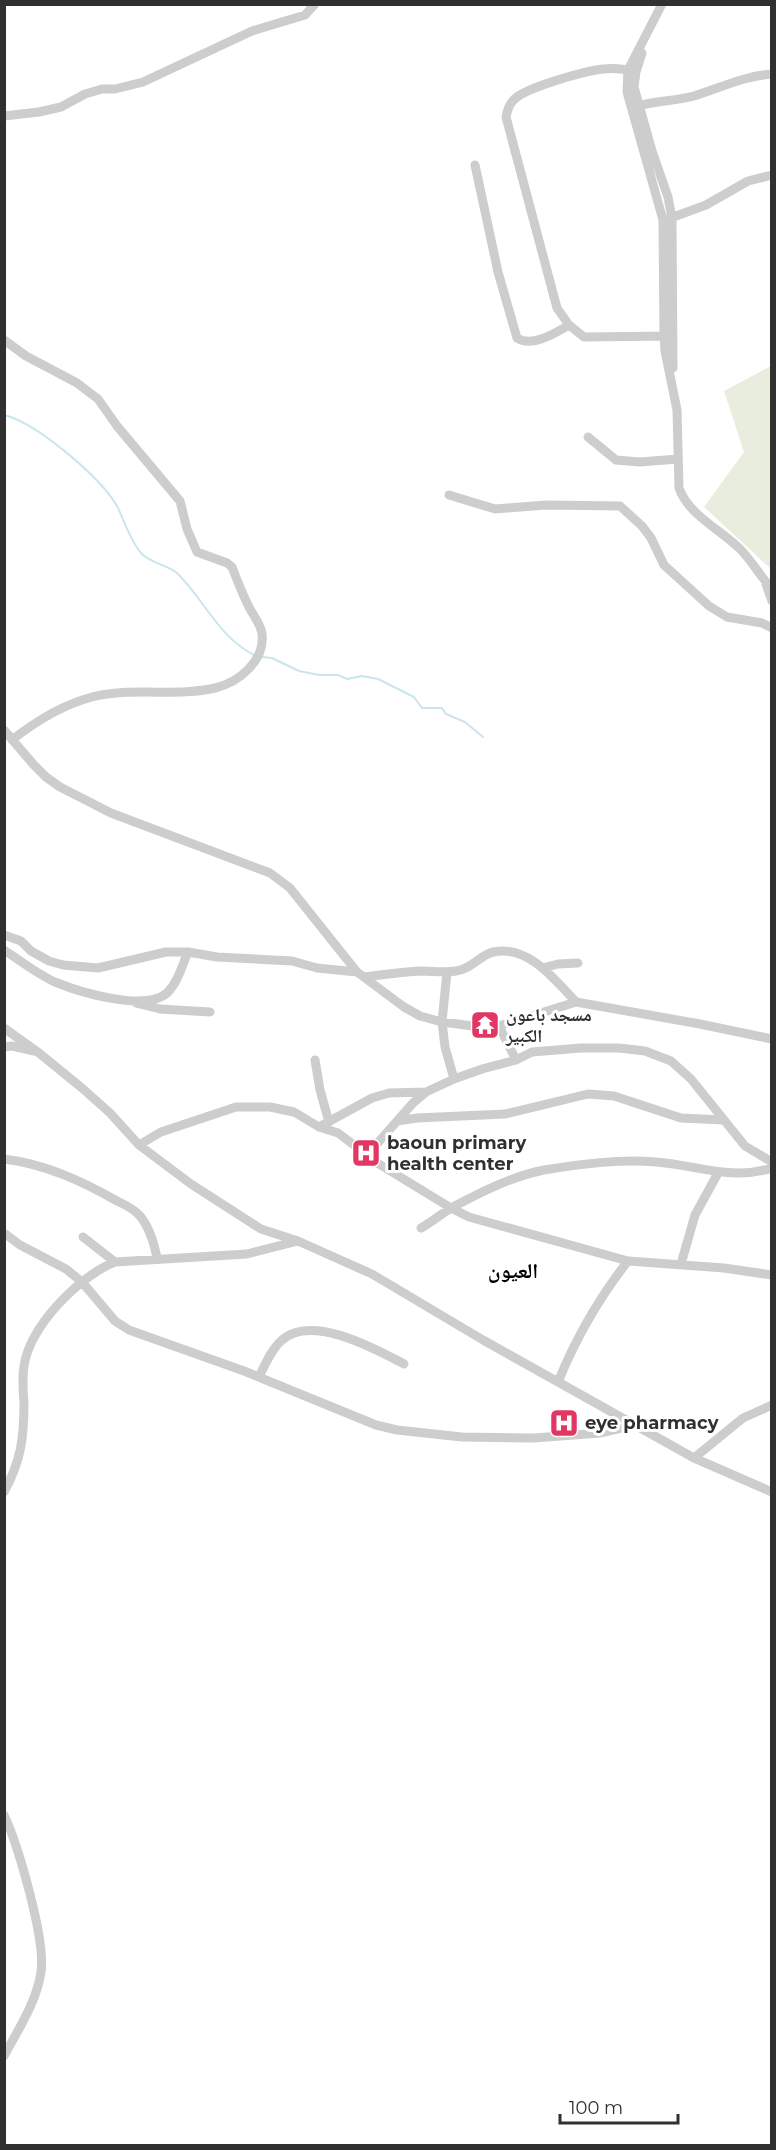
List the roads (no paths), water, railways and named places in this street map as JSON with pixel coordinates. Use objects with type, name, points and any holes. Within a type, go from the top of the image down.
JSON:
[{"type":"street","points":[[4,116],[61,107],[102,88],[115,88],[143,82],[252,31],[305,15],[315,4]]},
{"type":"street","points":[[662,4],[632,71],[635,107],[668,197],[668,336],[664,351],[677,410],[677,478],[682,497],[689,506],[742,551],[768,586],[771,601]]},
{"type":"street","points":[[632,71],[668,4]]},
{"type":"street","points":[[632,71],[603,69],[567,78],[518,96],[508,108],[506,117],[557,308],[569,325],[584,337],[668,336]]},
{"type":"street","points":[[635,107],[694,96],[727,84],[771,74]]},
{"type":"street","points":[[474,165],[498,272],[517,338],[527,342],[533,341],[569,325]]},
{"type":"street","points":[[667,219],[706,205],[748,181],[771,176]]},
{"type":"street","points":[[4,340],[26,356],[83,387],[98,399],[117,426],[180,501],[187,529],[197,552],[232,567],[248,606],[262,629],[262,644],[255,663],[237,677],[217,687],[91,698],[36,721],[12,740]]},
{"type":"street","points":[[588,437],[616,460],[640,462],[678,459]]},
{"type":"street","points":[[449,495],[495,509],[620,506],[642,526],[651,538],[664,565],[709,606],[728,617],[762,623],[771,628]]},
{"type":"street","points":[[4,730],[46,777],[60,787],[119,817],[270,873],[290,888],[361,974],[404,1008],[420,1016],[442,1022],[473,1026],[499,1026],[576,1002],[771,1039]]},
{"type":"street","points":[[4,934],[21,941],[31,951],[49,961],[63,965],[98,968],[155,954],[188,952],[292,961],[317,968],[361,974],[447,972],[466,969],[494,952],[518,954],[543,968],[576,1002]]},
{"type":"street","points":[[4,950],[54,981],[98,996],[160,1009],[210,1012]]},
{"type":"street","points":[[128,1001],[154,999],[167,992],[174,984],[188,952]]},
{"type":"street","points":[[543,968],[558,964],[578,963]]},
{"type":"street","points":[[447,972],[442,1022],[445,1047],[454,1079]]},
{"type":"street","points":[[499,1026],[516,1060]]},
{"type":"street","points":[[4,1028],[39,1053],[110,1113],[139,1145],[191,1184],[261,1228],[372,1274],[558,1383],[694,1458],[771,1492]]},
{"type":"street","points":[[4,1047],[12,1046],[39,1053]]},
{"type":"street","points":[[368,1154],[396,1121],[426,1092],[454,1079],[516,1060],[532,1052],[601,1047],[645,1051],[662,1056],[681,1069],[745,1146],[771,1162]]},
{"type":"street","points":[[315,1060],[329,1122]]},
{"type":"street","points":[[319,1127],[372,1098],[389,1093],[426,1092]]},
{"type":"street","points":[[396,1121],[505,1114],[588,1094],[614,1096],[681,1118],[724,1120]]},
{"type":"street","points":[[139,1145],[161,1132],[236,1107],[270,1107],[294,1113],[319,1127],[338,1133],[379,1164],[470,1217],[628,1261],[681,1263],[771,1275]]},
{"type":"street","points":[[4,1159],[36,1165],[65,1175],[100,1190],[131,1208],[148,1228],[158,1258]]},
{"type":"street","points":[[421,1228],[451,1208],[515,1179],[532,1172],[559,1167],[638,1161],[677,1164],[718,1173],[746,1174],[771,1168]]},
{"type":"street","points":[[681,1263],[695,1215],[718,1173]]},
{"type":"street","points":[[4,1233],[20,1245],[66,1269],[82,1282],[115,1321],[129,1330],[259,1377],[376,1425],[429,1435],[496,1438],[575,1436],[634,1425]]},
{"type":"street","points":[[83,1237],[116,1262]]},
{"type":"street","points":[[4,1492],[22,1451],[23,1374],[28,1349],[42,1324],[82,1282],[116,1262],[247,1254],[298,1242]]},
{"type":"street","points":[[558,1383],[570,1352],[588,1317],[628,1261]]},
{"type":"street","points":[[259,1377],[281,1340],[300,1330],[310,1329],[321,1330],[350,1340],[404,1364]]},
{"type":"street","points":[[694,1458],[743,1418],[771,1405]]},
{"type":"street","points":[[4,1815],[11,1828],[30,1898],[42,1958],[38,1985],[4,2056]]},
{"type":"waterway","points":[[4,415],[18,420],[50,440],[97,481],[117,506],[131,538],[142,554],[178,574],[222,629],[243,648],[256,656]]},
{"type":"waterway","points":[[262,657],[272,658],[299,671],[319,675],[338,675],[347,679],[362,676],[378,679],[414,697],[422,708],[442,708],[446,714],[465,722],[483,737]]},
{"type":"place","name":"مسجد باعون الكبير","points":[[485,1025]]},
{"type":"place","name":"baoun primary health center","points":[[366,1153]]},
{"type":"place","name":"eye pharmacy","points":[[564,1423]]},
{"type":"district","name":"العيون","points":[[513,1270]]}]
